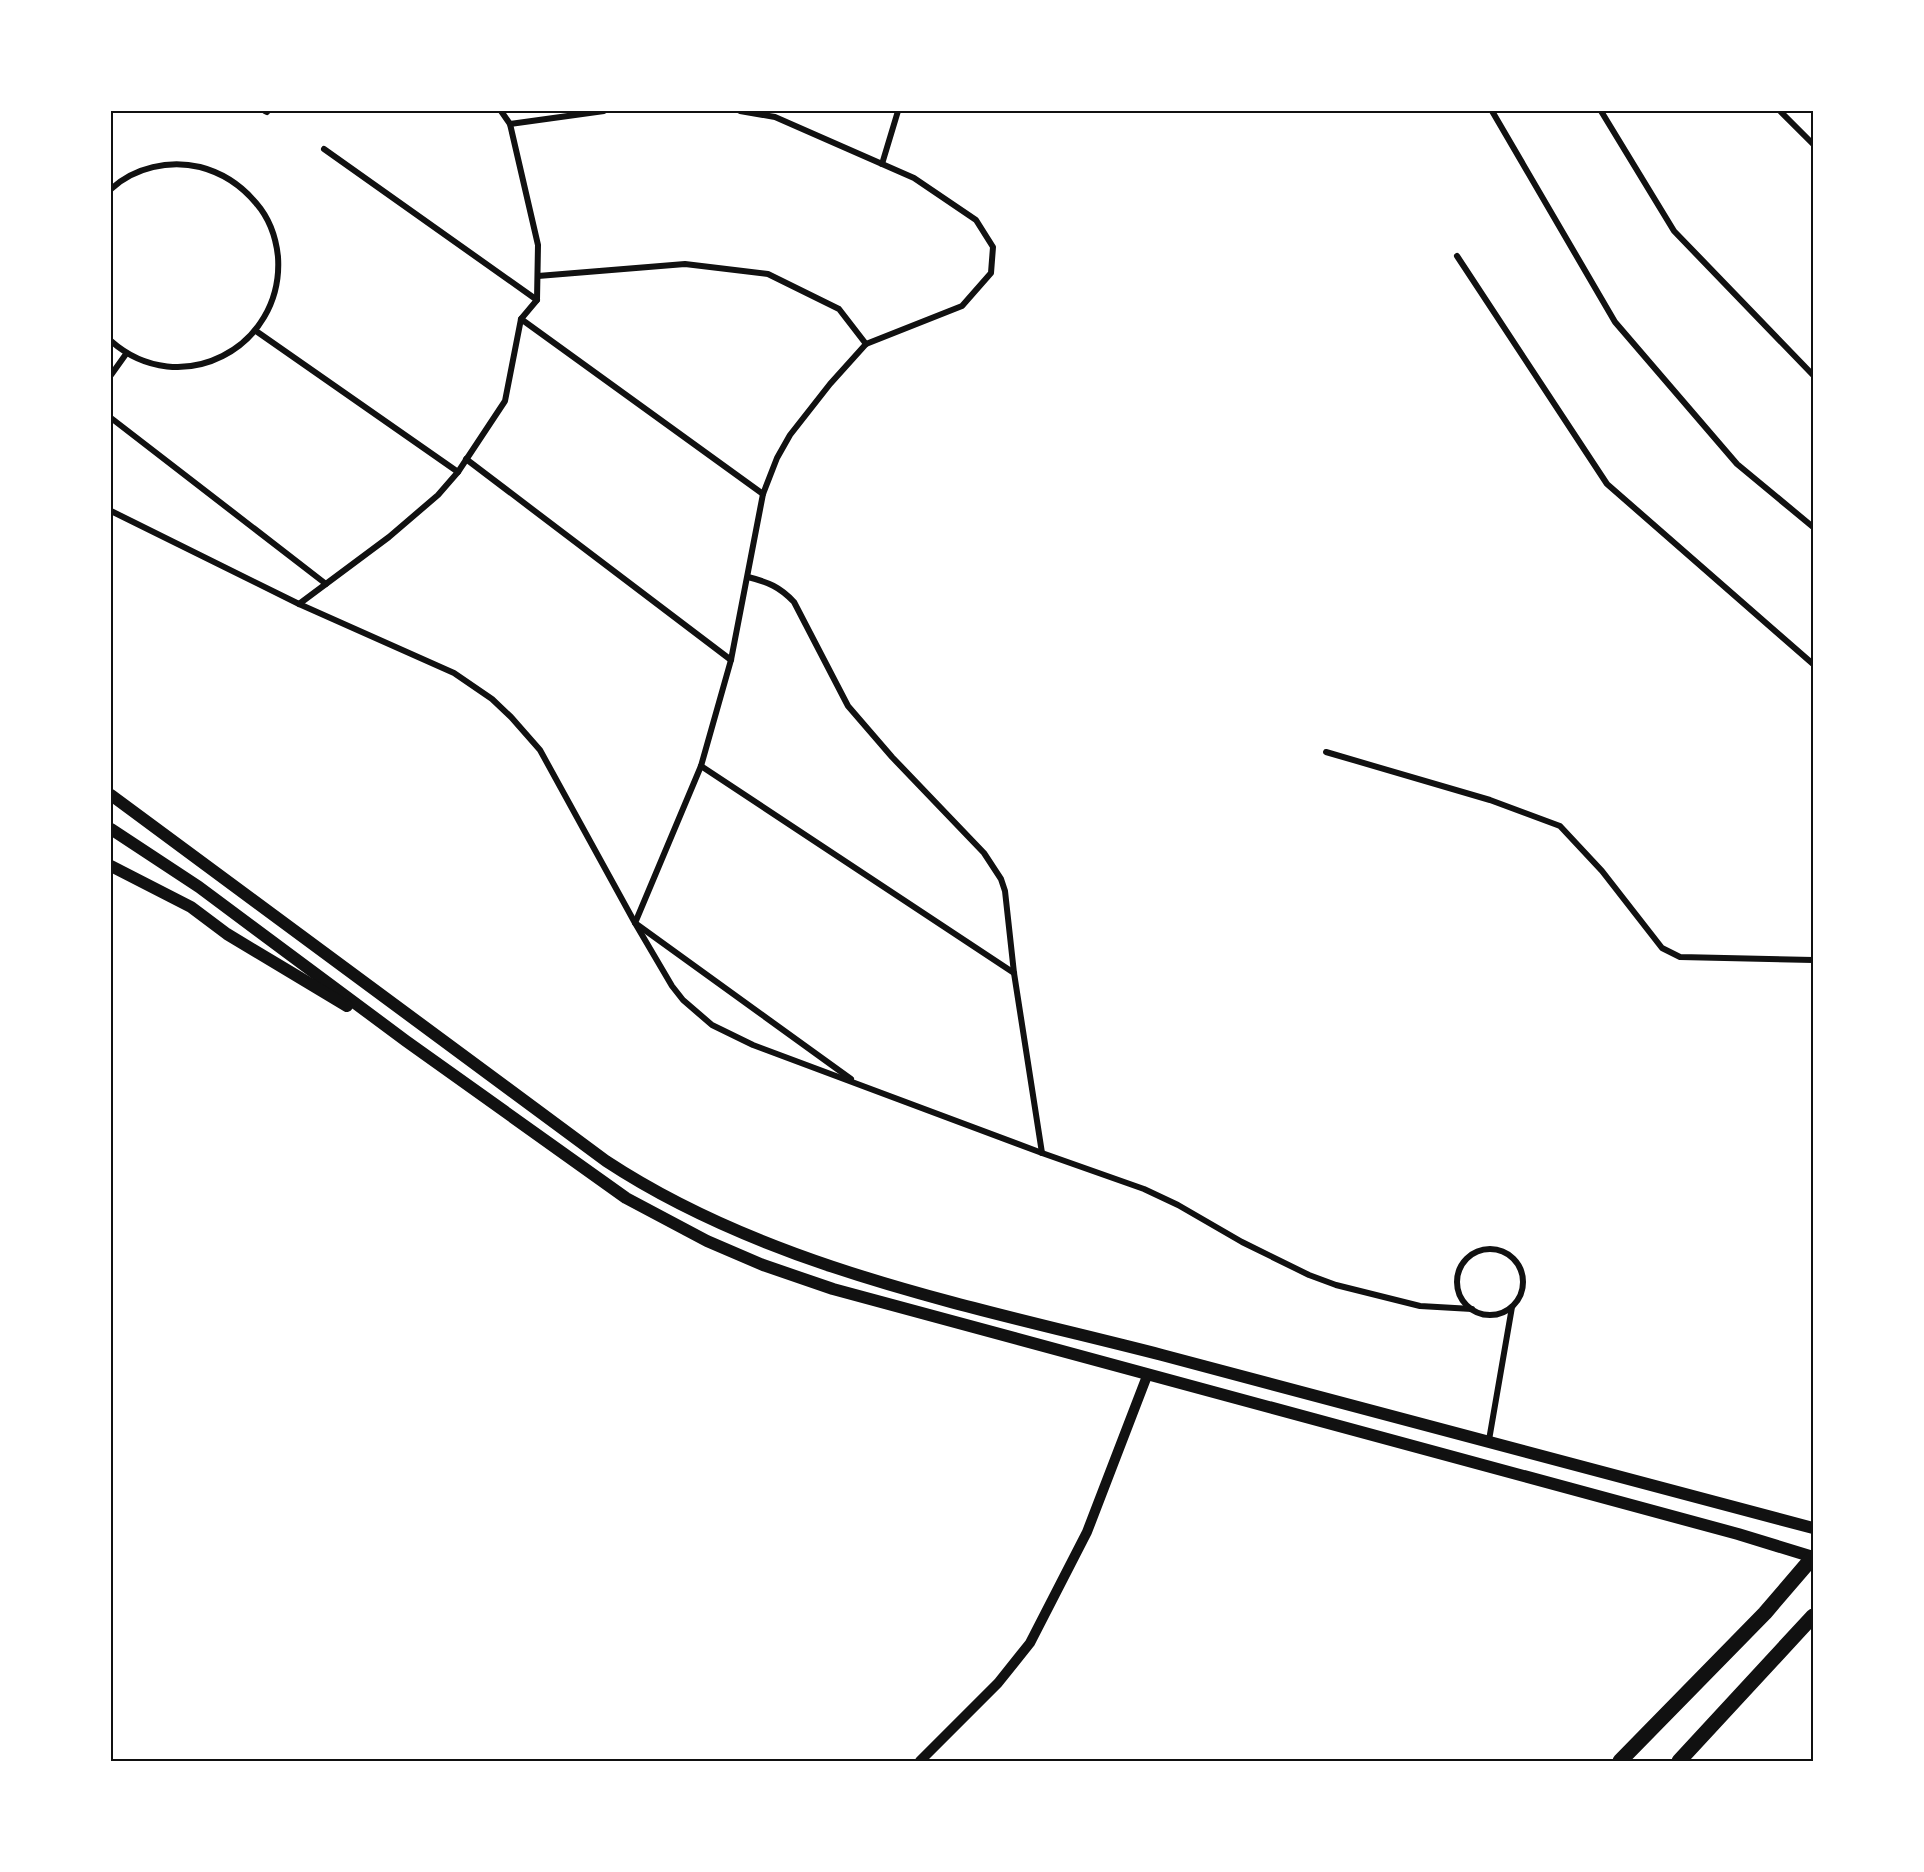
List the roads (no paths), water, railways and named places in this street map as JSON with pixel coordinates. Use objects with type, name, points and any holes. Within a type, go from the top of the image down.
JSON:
[{"type":"main road","points":[[111,795],[606,1161],[650,1189],[694,1212],[772,1246],[906,1289],[1489,1440],[1813,1528]]},
{"type":"main road","points":[[111,829],[199,887],[406,1041],[609,1186],[647,1210],[707,1241],[763,1265],[833,1289],[1147,1376],[1726,1531],[1813,1557],[1765,1613],[1620,1761]]},
{"type":"main road","points":[[111,866],[191,907],[227,934],[406,1041]]},
{"type":"main road","points":[[1679,1761],[1813,1616]]},
{"type":"street","points":[[299,604],[405,525],[438,495],[458,472],[505,401],[521,319],[537,300],[538,245],[510,124],[501,111]]},
{"type":"street","points":[[510,124],[604,111]]},
{"type":"street","points":[[635,923],[701,766],[731,660],[763,494],[777,458],[790,435],[835,377],[866,344],[962,306],[991,273],[993,247],[976,220],[914,178],[775,117],[740,111]]},
{"type":"street","points":[[882,164],[898,111]]},
{"type":"street","points":[[1492,111],[1615,322],[1737,464],[1813,527]]},
{"type":"street","points":[[1601,111],[1674,231],[1813,375]]},
{"type":"street","points":[[1780,111],[1813,144]]},
{"type":"street","points":[[324,148],[537,300]]},
{"type":"street","points":[[111,189],[120,181],[150,167],[182,163],[214,171],[243,187],[264,212],[277,242],[279,275],[271,307],[256,331],[232,352],[206,364],[178,368],[150,364],[126,354],[111,341]]},
{"type":"street","points":[[1457,256],[1607,484],[1813,664]]},
{"type":"street","points":[[538,276],[685,264],[768,274],[839,309],[866,344]]},
{"type":"street","points":[[521,319],[763,494]]},
{"type":"street","points":[[256,331],[458,472]]},
{"type":"street","points":[[111,375],[126,354]]},
{"type":"street","points":[[111,418],[326,584]]},
{"type":"street","points":[[466,459],[731,660]]},
{"type":"street","points":[[111,512],[299,604],[454,673],[485,694],[512,717],[540,750],[551,768],[635,923],[678,993],[712,1025],[753,1045],[1144,1189],[1178,1205],[1242,1242],[1309,1275],[1336,1285],[1420,1306],[1472,1309],[1492,1314],[1512,1307],[1519,1298],[1523,1277],[1520,1267],[1513,1258],[1494,1249],[1473,1254],[1465,1261],[1459,1270],[1457,1281],[1459,1292],[1472,1309]]},
{"type":"street","points":[[748,577],[770,583],[784,591],[794,602],[848,706],[994,867],[1005,891],[1014,973],[1042,1153]]},
{"type":"street","points":[[1326,752],[1490,800],[1560,826],[1602,871],[1662,948],[1680,957],[1813,960]]},
{"type":"street","points":[[701,766],[1014,973]]},
{"type":"street","points":[[635,923],[859,1084]]},
{"type":"street","points":[[1489,1440],[1512,1307]]},
{"type":"street","points":[[920,1761],[998,1683],[1030,1643],[1088,1532],[1147,1376]]}]
